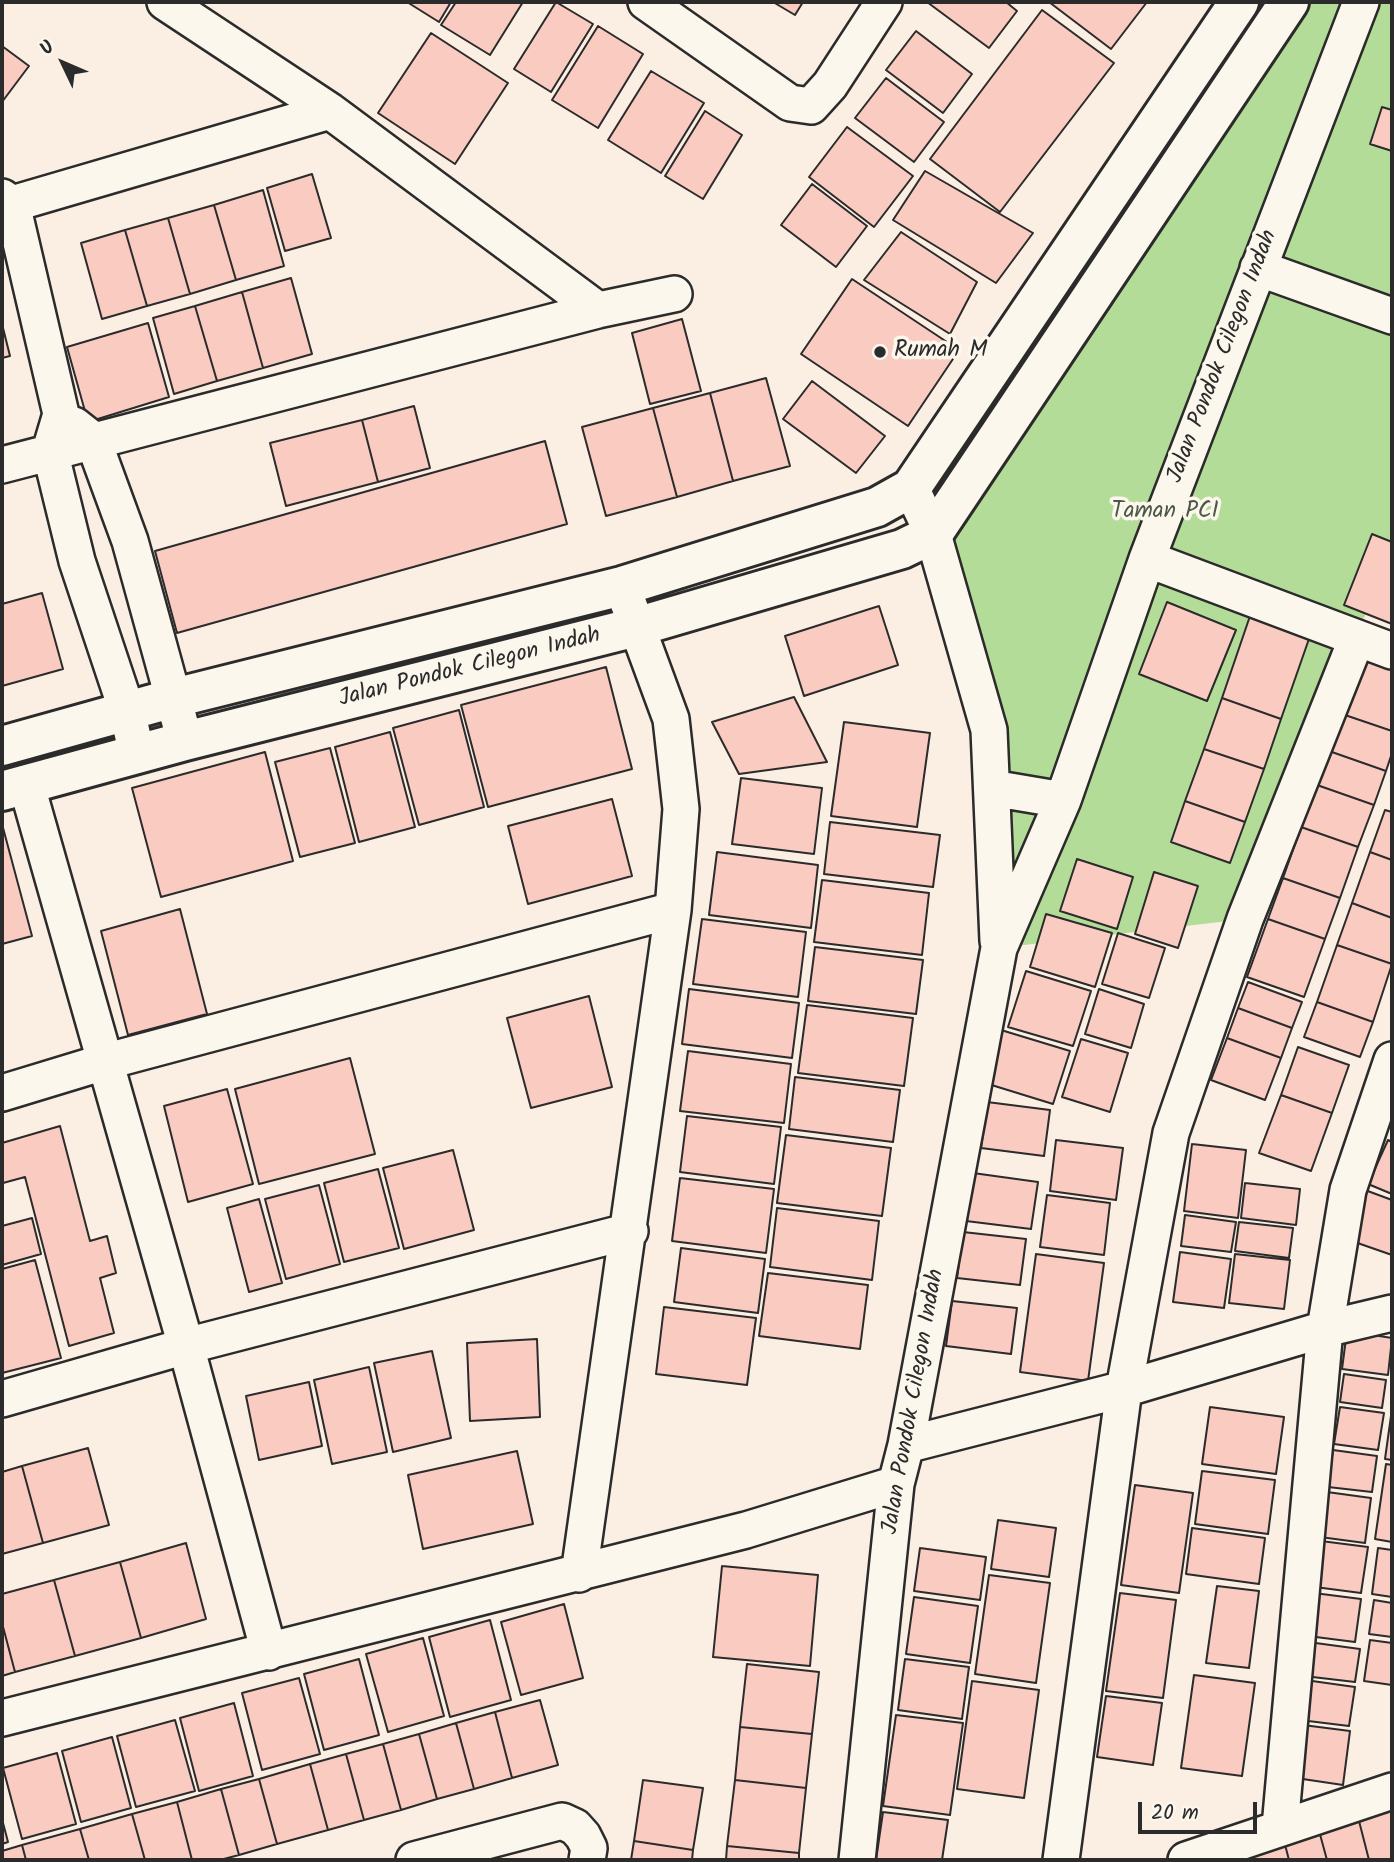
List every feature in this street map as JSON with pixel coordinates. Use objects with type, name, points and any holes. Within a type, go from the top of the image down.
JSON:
[{"type":"street","points":[[165,2],[330,111],[598,310]]},
{"type":"street","points":[[646,2],[790,103],[811,106],[830,85],[884,2]]},
{"type":"street","name":"Jalan Pondok Cilegon Indah","points":[[2,746],[174,698],[622,586],[877,507],[911,488],[1239,2]]},
{"type":"street","name":"Jalan Pondok Cilegon Indah","points":[[14,787],[636,627],[902,550],[933,534],[1289,2]]},
{"type":"street","name":"Jalan Pondok Cilegon Indah","points":[[857,1860],[896,1484],[906,1445],[999,948],[1063,800],[1147,559],[1361,2]]},
{"type":"street","points":[[137,754],[127,711],[77,561],[50,452],[61,414],[5,203],[330,111]]},
{"type":"street","points":[[1258,268],[1392,316]]},
{"type":"street","points":[[2,465],[598,310],[674,294]]},
{"type":"street","points":[[61,414],[93,440],[130,541],[186,741]]},
{"type":"street","name":"Jalan Pondok Cilegon Indah","points":[[911,488],[933,534],[989,730],[999,948]]},
{"type":"street","points":[[1147,559],[1392,651]]},
{"type":"street","points":[[579,1574],[630,1231],[673,910],[681,809],[671,719],[622,586]]},
{"type":"street","points":[[1061,1860],[1124,1389],[1171,1133],[1245,919],[1357,638]]},
{"type":"street","points":[[14,787],[104,1062],[186,1346],[269,1652]]},
{"type":"street","points":[[992,788],[1063,800]]},
{"type":"street","points":[[2,1093],[104,1062],[673,910]]},
{"type":"street","points":[[1280,1827],[1325,1329],[1348,1190],[1392,1060]]},
{"type":"street","points":[[2,1399],[186,1346],[630,1231]]},
{"type":"street","points":[[906,1445],[1124,1389],[1325,1329],[1392,1312]]},
{"type":"street","points":[[2,1718],[746,1531],[896,1484]]},
{"type":"street","points":[[1186,1860],[1234,1852],[1280,1827],[1392,1791]]},
{"type":"street","points":[[414,1860],[562,1821],[575,1827],[583,1836],[589,1848],[587,1860]]},
{"type":"green space","name":"Taman PCI","points":[[1239,2],[1392,2],[1392,547],[1245,919],[999,948],[989,730],[911,488]]},
{"type":"building","points":[[407,2],[451,2],[439,22]]},
{"type":"building","points":[[456,2],[523,2],[490,55],[441,25]]},
{"type":"building","points":[[556,2],[593,24],[551,92],[514,69]]},
{"type":"building","points":[[773,2],[803,2],[795,15]]},
{"type":"building","points":[[927,2],[1006,2],[1017,11],[989,48]]},
{"type":"building","points":[[1049,2],[1147,2],[1111,49]]},
{"type":"building","points":[[1042,10],[1114,63],[1000,212],[930,159]]},
{"type":"building","points":[[598,26],[643,54],[598,128],[552,100]]},
{"type":"building","points":[[916,31],[972,74],[943,113],[886,70]]},
{"type":"building","points":[[431,33],[508,83],[455,164],[378,113]]},
{"type":"building","points":[[2,46],[29,66],[2,102]]},
{"type":"building","points":[[651,71],[704,103],[661,173],[608,140]]},
{"type":"building","points":[[886,78],[944,122],[914,162],[855,118]]},
{"type":"building","points":[[1382,107],[1392,110],[1392,151],[1370,144]]},
{"type":"building","points":[[705,111],[742,135],[703,199],[665,176]]},
{"type":"building","points":[[847,127],[913,176],[874,227],[809,177]]},
{"type":"building","points":[[925,171],[1033,233],[996,283],[893,220]]},
{"type":"building","points":[[312,174],[331,238],[285,251],[267,188]]},
{"type":"building","points":[[812,184],[867,226],[836,267],[781,225]]},
{"type":"building","points":[[263,190],[284,266],[236,280],[214,205]]},
{"type":"building","points":[[214,205],[236,280],[190,294],[168,218]]},
{"type":"building","points":[[168,218],[190,294],[147,306],[125,230]]},
{"type":"building","points":[[125,230],[147,306],[102,319],[81,243]]},
{"type":"building","points":[[901,232],[977,282],[950,334],[864,280]]},
{"type":"building","points":[[291,278],[312,354],[263,368],[242,292]]},
{"type":"building","name":"Rumah M","points":[[852,279],[959,350],[908,426],[801,354]]},
{"type":"building","points":[[242,292],[263,368],[217,381],[195,306]]},
{"type":"building","points":[[195,306],[217,381],[174,394],[153,318]]},
{"type":"building","points":[[682,319],[701,391],[650,404],[632,333]]},
{"type":"building","points":[[148,323],[169,397],[88,422],[67,347]]},
{"type":"building","points":[[2,324],[10,356],[2,358]]},
{"type":"building","points":[[766,378],[790,466],[733,481],[710,393]]},
{"type":"building","points":[[812,381],[885,436],[856,473],[783,419]]},
{"type":"building","points":[[710,393],[733,481],[677,497],[653,408]]},
{"type":"building","points":[[414,406],[430,468],[378,482],[362,420]]},
{"type":"building","points":[[653,408],[677,497],[606,516],[582,427]]},
{"type":"building","points":[[362,420],[378,482],[286,506],[270,443]]},
{"type":"building","points":[[545,441],[567,524],[177,633],[155,551]]},
{"type":"building","points":[[1372,534],[1392,542],[1392,624],[1344,605]]},
{"type":"building","points":[[42,593],[63,669],[2,686],[2,604]]},
{"type":"building","points":[[1167,602],[1236,630],[1207,701],[1139,674]]},
{"type":"building","points":[[879,606],[898,665],[804,696],[785,636]]},
{"type":"building","points":[[1250,616],[1310,636],[1281,719],[1222,698]]},
{"type":"building","points":[[1363,655],[1392,665],[1392,731],[1342,714]]},
{"type":"building","points":[[606,667],[632,769],[488,807],[461,705]]},
{"type":"building","points":[[794,697],[827,762],[739,774],[712,722]]},
{"type":"building","points":[[1222,698],[1281,719],[1264,769],[1204,749]]},
{"type":"building","points":[[459,710],[484,807],[419,825],[393,728]]},
{"type":"building","points":[[1342,714],[1392,731],[1392,753],[1386,771],[1329,751]]},
{"type":"building","points":[[844,722],[930,733],[917,827],[831,816]]},
{"type":"building","points":[[390,732],[415,827],[359,842],[335,747]]},
{"type":"building","points":[[330,748],[355,843],[300,857],[275,762]]},
{"type":"building","points":[[1204,749],[1264,769],[1245,822],[1185,801]]},
{"type":"building","points":[[1329,751],[1386,771],[1374,805],[1317,785]]},
{"type":"building","points":[[265,752],[293,861],[161,897],[132,788]]},
{"type":"building","points":[[741,778],[822,788],[814,854],[732,844]]},
{"type":"building","points":[[1317,785],[1374,805],[1358,847],[1301,827]]},
{"type":"building","points":[[612,799],[632,876],[528,904],[508,826]]},
{"type":"building","points":[[1185,801],[1245,822],[1230,863],[1171,842]]},
{"type":"building","points":[[1385,810],[1392,812],[1392,860],[1370,852]]},
{"type":"building","points":[[830,822],[940,835],[933,887],[824,874]]},
{"type":"building","points":[[2,824],[32,936],[2,944]]},
{"type":"building","points":[[1301,827],[1358,847],[1340,898],[1283,878]]},
{"type":"building","points":[[717,852],[818,865],[811,928],[709,915]]},
{"type":"building","points":[[1370,852],[1392,860],[1392,918],[1352,903]]},
{"type":"building","points":[[1077,859],[1133,877],[1117,929],[1060,911]]},
{"type":"building","points":[[1154,872],[1198,886],[1178,948],[1135,934]]},
{"type":"building","points":[[1283,878],[1340,898],[1325,939],[1268,919]]},
{"type":"building","points":[[822,880],[929,893],[922,955],[814,942]]},
{"type":"building","points":[[1352,903],[1392,918],[1392,964],[1337,945]]},
{"type":"building","points":[[180,909],[207,1014],[128,1035],[101,931]]},
{"type":"building","points":[[1046,914],[1112,933],[1095,987],[1030,967]]},
{"type":"building","points":[[702,919],[806,932],[798,997],[693,984]]},
{"type":"building","points":[[1268,919],[1325,939],[1304,997],[1247,977]]},
{"type":"building","points":[[1118,933],[1165,948],[1149,998],[1102,984]]},
{"type":"building","points":[[1337,945],[1392,964],[1373,1022],[1317,1002]]},
{"type":"building","points":[[815,947],[923,960],[916,1014],[808,1001]]},
{"type":"building","points":[[1026,971],[1091,991],[1073,1046],[1008,1027]]},
{"type":"building","points":[[1248,982],[1302,1002],[1292,1028],[1238,1008]]},
{"type":"building","points":[[689,989],[799,1003],[792,1058],[682,1044]]},
{"type":"building","points":[[1099,989],[1144,1004],[1131,1048],[1085,1034]]},
{"type":"building","points":[[589,996],[612,1087],[531,1108],[507,1018]]},
{"type":"building","points":[[1317,1002],[1373,1022],[1360,1057],[1304,1037]]},
{"type":"building","points":[[807,1005],[913,1018],[904,1086],[798,1073]]},
{"type":"building","points":[[1238,1008],[1292,1028],[1281,1058],[1227,1038]]},
{"type":"building","points":[[1001,1030],[1070,1051],[1053,1104],[985,1083]]},
{"type":"building","points":[[1227,1038],[1281,1058],[1265,1100],[1211,1080]]},
{"type":"building","points":[[1081,1039],[1128,1053],[1110,1112],[1062,1097]]},
{"type":"building","points":[[1298,1047],[1349,1065],[1332,1113],[1281,1095]]},
{"type":"building","points":[[688,1051],[791,1064],[784,1123],[680,1111]]},
{"type":"building","points":[[350,1058],[375,1154],[259,1184],[235,1089]]},
{"type":"building","points":[[795,1077],[900,1090],[893,1142],[789,1129]]},
{"type":"building","points":[[227,1089],[253,1184],[188,1202],[164,1106]]},
{"type":"building","points":[[1281,1095],[1332,1113],[1311,1171],[1259,1153]]},
{"type":"building","points":[[987,1102],[1050,1110],[1044,1156],[981,1148]]},
{"type":"building","points":[[687,1116],[781,1127],[774,1184],[680,1172]]},
{"type":"building","points":[[60,1126],[90,1241],[107,1236],[116,1273],[100,1278],[114,1333],[69,1346],[25,1177],[3,1183],[2,1177],[2,1143]]},
{"type":"building","points":[[786,1135],[891,1148],[882,1216],[777,1203]]},
{"type":"building","points":[[1056,1140],[1123,1148],[1116,1200],[1050,1191]]},
{"type":"building","points":[[1388,1140],[1392,1142],[1392,1194],[1368,1184]]},
{"type":"building","points":[[1192,1144],[1246,1150],[1238,1218],[1184,1211]]},
{"type":"building","points":[[453,1150],[474,1230],[404,1249],[383,1168]]},
{"type":"building","points":[[378,1169],[399,1248],[344,1262],[324,1183]]},
{"type":"building","points":[[973,1173],[1038,1182],[1031,1229],[966,1221]]},
{"type":"building","points":[[680,1178],[774,1189],[766,1253],[672,1241]]},
{"type":"building","points":[[1245,1183],[1300,1189],[1296,1225],[1241,1218]]},
{"type":"building","points":[[319,1185],[340,1264],[286,1279],[265,1199]]},
{"type":"building","points":[[1365,1190],[1392,1200],[1392,1255],[1346,1239]]},
{"type":"building","points":[[1047,1195],[1110,1203],[1104,1255],[1040,1247]]},
{"type":"building","points":[[259,1199],[282,1283],[249,1292],[227,1208]]},
{"type":"building","points":[[777,1208],[879,1221],[872,1280],[770,1267]]},
{"type":"building","points":[[1185,1215],[1236,1222],[1231,1252],[1181,1246]]},
{"type":"building","points":[[32,1218],[41,1254],[2,1265],[2,1226]]},
{"type":"building","points":[[1239,1222],[1293,1228],[1289,1258],[1235,1251]]},
{"type":"building","points":[[963,1232],[1026,1239],[1020,1285],[957,1278]]},
{"type":"building","points":[[681,1248],[765,1259],[758,1313],[674,1302]]},
{"type":"building","points":[[1180,1252],[1231,1259],[1224,1308],[1173,1302]]},
{"type":"building","points":[[1036,1254],[1104,1263],[1088,1381],[1020,1372]]},
{"type":"building","points":[[1235,1254],[1290,1260],[1284,1309],[1229,1303]]},
{"type":"building","points":[[35,1260],[61,1358],[2,1373],[2,1269]]},
{"type":"building","points":[[768,1273],[868,1285],[860,1349],[759,1336]]},
{"type":"building","points":[[952,1301],[1017,1308],[1011,1354],[946,1346]]},
{"type":"building","points":[[664,1307],[756,1318],[747,1385],[656,1374]]},
{"type":"building","points":[[1347,1331],[1392,1338],[1388,1375],[1342,1369]]},
{"type":"building","points":[[537,1339],[540,1417],[470,1421],[467,1343]]},
{"type":"building","points":[[432,1351],[451,1438],[393,1452],[374,1363]]},
{"type":"building","points":[[369,1367],[387,1452],[332,1464],[314,1380]]},
{"type":"building","points":[[1344,1374],[1386,1380],[1382,1408],[1340,1402]]},
{"type":"building","points":[[309,1382],[322,1446],[259,1460],[246,1396]]},
{"type":"building","points":[[1210,1407],[1284,1417],[1276,1474],[1202,1464]]},
{"type":"building","points":[[1340,1407],[1384,1413],[1378,1450],[1334,1444]]},
{"type":"building","points":[[1392,1416],[1392,1460],[1385,1459]]},
{"type":"building","points":[[88,1448],[109,1525],[43,1543],[22,1466]]},
{"type":"building","points":[[1333,1450],[1377,1456],[1372,1492],[1328,1487]]},
{"type":"building","points":[[517,1451],[533,1524],[423,1549],[408,1475]]},
{"type":"building","points":[[1386,1464],[1392,1465],[1392,1542],[1375,1539]]},
{"type":"building","points":[[22,1466],[43,1543],[2,1554],[2,1472]]},
{"type":"building","points":[[1202,1471],[1275,1480],[1268,1534],[1195,1524]]},
{"type":"building","points":[[1135,1485],[1193,1493],[1179,1593],[1121,1585]]},
{"type":"building","points":[[1327,1492],[1371,1498],[1365,1543],[1320,1537]]},
{"type":"building","points":[[998,1520],[1056,1528],[1049,1577],[991,1569]]},
{"type":"building","points":[[1192,1528],[1265,1538],[1259,1584],[1186,1574]]},
{"type":"building","points":[[1321,1541],[1368,1547],[1361,1593],[1315,1587]]},
{"type":"building","points":[[186,1543],[206,1619],[141,1638],[120,1562]]},
{"type":"building","points":[[920,1548],[986,1557],[980,1600],[914,1591]]},
{"type":"building","points":[[1378,1548],[1392,1550],[1392,1597],[1372,1594]]},
{"type":"building","points":[[120,1562],[141,1638],[75,1656],[54,1580]]},
{"type":"building","points":[[722,1566],[818,1575],[810,1666],[713,1657]]},
{"type":"building","points":[[989,1575],[1050,1583],[1036,1683],[975,1674]]},
{"type":"building","points":[[54,1580],[75,1656],[15,1672],[2,1623],[2,1594]]},
{"type":"building","points":[[1217,1586],[1259,1591],[1249,1668],[1206,1663]]},
{"type":"building","points":[[1120,1593],[1176,1600],[1163,1698],[1106,1691]]},
{"type":"building","points":[[1314,1593],[1361,1599],[1355,1642],[1308,1636]]},
{"type":"building","points":[[914,1597],[978,1606],[970,1663],[906,1654]]},
{"type":"building","points":[[1374,1600],[1392,1603],[1392,1637],[1369,1634]]},
{"type":"building","points":[[564,1604],[583,1678],[521,1695],[501,1622]]},
{"type":"building","points":[[490,1620],[511,1700],[450,1717],[429,1637]]},
{"type":"building","points":[[2,1623],[15,1672],[2,1676]]},
{"type":"building","points":[[423,1638],[444,1716],[388,1732],[366,1654]]},
{"type":"building","points":[[1370,1640],[1392,1643],[1392,1685],[1364,1681]]},
{"type":"building","points":[[1308,1642],[1360,1649],[1355,1682],[1304,1676]]},
{"type":"building","points":[[359,1659],[379,1735],[324,1750],[304,1674]]},
{"type":"building","points":[[905,1659],[969,1667],[962,1719],[898,1710]]},
{"type":"building","points":[[747,1664],[819,1672],[812,1734],[740,1727]]},
{"type":"building","points":[[1194,1675],[1255,1683],[1242,1776],[1181,1768]]},
{"type":"building","points":[[299,1678],[320,1754],[262,1770],[242,1693]]},
{"type":"building","points":[[1305,1680],[1355,1687],[1349,1726],[1300,1720]]},
{"type":"building","points":[[972,1681],[1039,1690],[1024,1798],[957,1789]]},
{"type":"building","points":[[1106,1696],[1162,1703],[1153,1765],[1097,1757]]},
{"type":"building","points":[[540,1700],[558,1765],[512,1778],[495,1712]]},
{"type":"building","points":[[234,1703],[253,1776],[199,1791],[180,1718]]},
{"type":"building","points":[[495,1712],[512,1778],[474,1789],[456,1723]]},
{"type":"building","points":[[896,1715],[963,1723],[950,1815],[883,1806]]},
{"type":"building","points":[[175,1720],[195,1791],[136,1807],[117,1736]]},
{"type":"building","points":[[456,1723],[474,1789],[437,1799],[419,1734]]},
{"type":"building","points":[[1303,1725],[1350,1731],[1343,1785],[1296,1778]]},
{"type":"building","points":[[740,1727],[812,1734],[806,1788],[735,1780]]},
{"type":"building","points":[[419,1734],[437,1799],[401,1810],[383,1744]]},
{"type":"building","points":[[112,1737],[131,1808],[81,1822],[62,1751]]},
{"type":"building","points":[[383,1744],[401,1810],[364,1820],[346,1754]]},
{"type":"building","points":[[57,1753],[76,1824],[22,1839],[3,1768]]},
{"type":"building","points":[[346,1754],[364,1820],[328,1830],[310,1764]]},
{"type":"building","points":[[310,1764],[328,1830],[277,1844],[259,1779]]},
{"type":"building","points":[[259,1779],[277,1844],[239,1855],[221,1789]]},
{"type":"building","points":[[643,1780],[703,1788],[693,1850],[634,1841]]},
{"type":"building","points":[[735,1780],[806,1788],[799,1853],[727,1846]]},
{"type":"building","points":[[221,1789],[239,1855],[220,1860],[192,1860],[177,1802]]},
{"type":"building","points":[[177,1802],[192,1860],[145,1860],[132,1814]]},
{"type":"building","points":[[1392,1808],[1392,1860],[1369,1860],[1358,1817]]},
{"type":"building","points":[[883,1812],[948,1820],[942,1860],[876,1860]]},
{"type":"building","points":[[132,1814],[145,1860],[89,1860],[80,1829]]},
{"type":"building","points":[[1358,1817],[1369,1860],[1327,1860],[1318,1827]]},
{"type":"building","points":[[2,1819],[8,1842],[2,1844]]},
{"type":"building","points":[[1318,1827],[1327,1860],[1289,1860],[1283,1837]]},
{"type":"building","points":[[80,1829],[89,1860],[26,1860],[22,1845]]},
{"type":"building","points":[[1283,1837],[1289,1860],[1247,1860],[1244,1847]]},
{"type":"building","points":[[634,1841],[693,1850],[692,1860],[631,1860]]},
{"type":"building","points":[[22,1845],[26,1860],[2,1860],[2,1851]]},
{"type":"building","points":[[727,1846],[799,1853],[799,1860],[726,1860]]},
{"type":"place","name":"Rumah M","points":[[880,352]]}]
